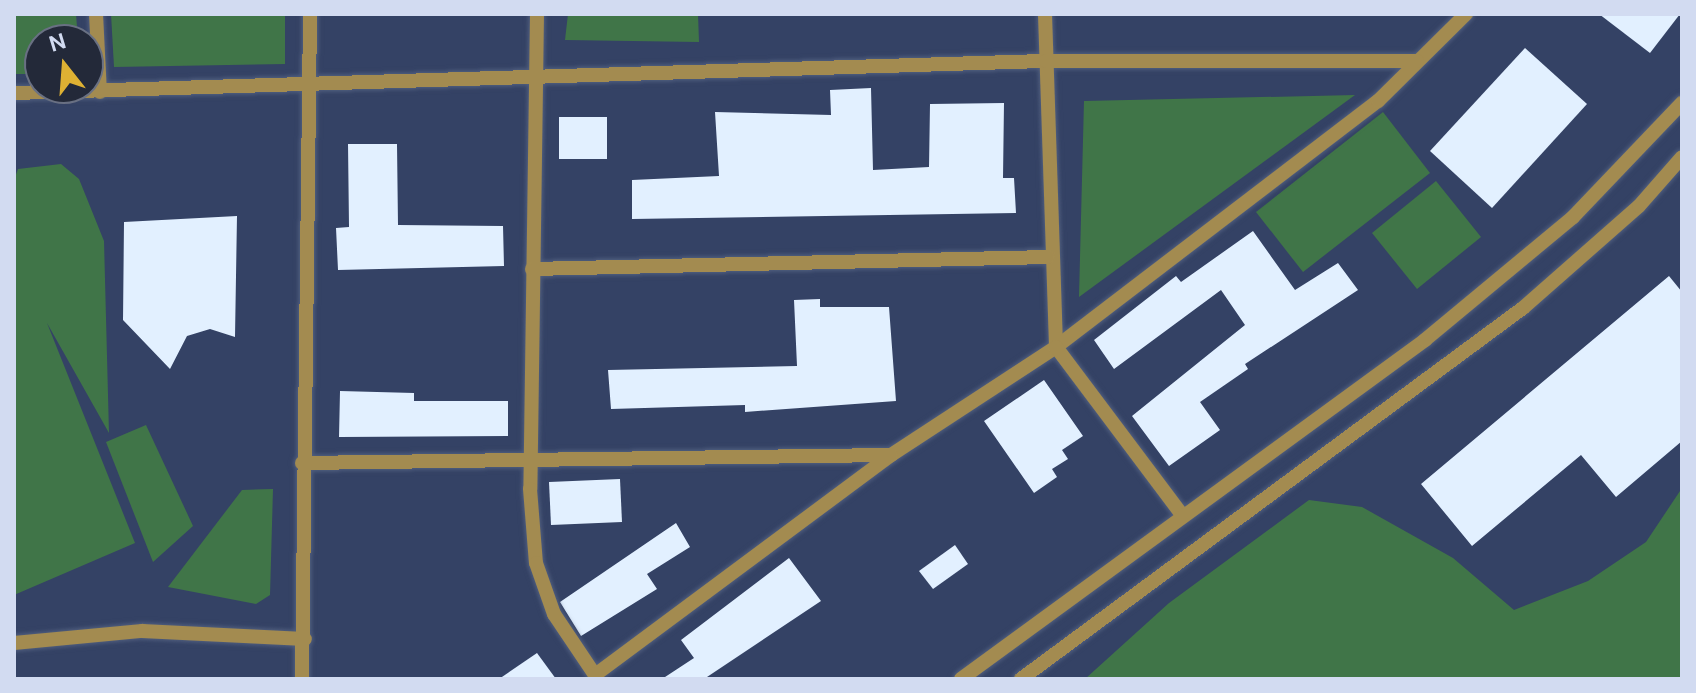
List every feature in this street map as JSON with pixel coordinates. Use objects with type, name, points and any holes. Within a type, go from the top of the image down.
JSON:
[{"type":"street","points":[[302,679],[305,639],[302,463],[305,84],[310,14]]},
{"type":"street","points":[[537,14],[527,456],[536,563],[554,614],[595,675],[891,455],[1056,347],[1378,101],[1466,14]]},
{"type":"street","points":[[1045,14],[1048,257],[1056,347],[1183,516]]},
{"type":"street","points":[[104,92],[534,74],[1046,61],[1417,61]]},
{"type":"street","points":[[961,679],[1425,340],[1573,217],[1682,103]]},
{"type":"street","points":[[1021,679],[1523,308],[1639,206],[1682,157]]},
{"type":"street","points":[[532,269],[1048,257]]},
{"type":"street","points":[[302,463],[527,456],[891,455]]},
{"type":"street","points":[[14,643],[142,631],[305,639]]},
{"type":"green space","points":[[14,14],[76,14],[77,24],[24,24],[24,74],[14,74]]},
{"type":"green space","points":[[111,14],[285,14],[285,64],[114,67]]},
{"type":"green space","points":[[568,14],[698,14],[699,42],[565,40]]},
{"type":"green space","points":[[1355,95],[1079,297],[1084,101]]},
{"type":"green space","points":[[1383,112],[1430,173],[1303,272],[1256,212]]},
{"type":"green space","points":[[61,164],[79,179],[104,241],[109,433],[47,323],[135,543],[14,595],[14,180],[18,169]]},
{"type":"green space","points":[[1436,181],[1481,237],[1417,289],[1372,233]]},
{"type":"green space","points":[[146,425],[193,526],[153,562],[106,442]]},
{"type":"green space","points":[[1682,488],[1682,679],[1085,679],[1169,603],[1309,500],[1362,507],[1453,558],[1514,610],[1588,581],[1646,542]]},
{"type":"green space","points":[[273,489],[270,595],[256,604],[168,587],[242,490]]},
{"type":"building","points":[[1599,14],[1680,14],[1650,53]]},
{"type":"building","points":[[1525,48],[1587,104],[1492,208],[1430,151]]},
{"type":"building","points":[[871,88],[873,170],[929,167],[930,104],[1004,103],[1003,178],[1014,178],[1016,213],[632,219],[632,180],[719,176],[715,112],[831,115],[830,90]]},
{"type":"building","points":[[559,117],[607,117],[607,159],[559,159]]},
{"type":"building","points":[[348,144],[397,144],[398,225],[503,226],[504,266],[338,270],[336,228],[349,227]]},
{"type":"building","points":[[237,216],[235,337],[210,329],[187,336],[170,369],[123,320],[124,222]]},
{"type":"building","points":[[1253,231],[1295,290],[1338,263],[1358,290],[1245,364],[1248,369],[1200,402],[1220,430],[1169,466],[1132,416],[1245,325],[1221,290],[1114,369],[1094,340],[1176,276],[1181,282]]},
{"type":"building","points":[[1669,276],[1682,292],[1682,441],[1616,497],[1581,455],[1472,546],[1421,484]]},
{"type":"building","points":[[820,299],[820,307],[889,307],[896,401],[745,412],[745,405],[611,409],[608,370],[797,366],[794,300]]},
{"type":"building","points":[[1044,380],[1083,436],[1062,450],[1068,459],[1052,469],[1057,477],[1034,493],[984,421]]},
{"type":"building","points":[[340,391],[414,393],[414,401],[508,401],[508,436],[339,437]]},
{"type":"building","points":[[620,479],[622,522],[551,525],[549,482]]},
{"type":"building","points":[[676,523],[690,547],[647,574],[657,589],[581,636],[560,602]]},
{"type":"building","points":[[955,545],[968,564],[933,589],[919,571]]},
{"type":"building","points":[[789,558],[821,601],[704,679],[662,679],[694,658],[681,640]]},
{"type":"building","points":[[537,653],[556,679],[499,679]]}]
